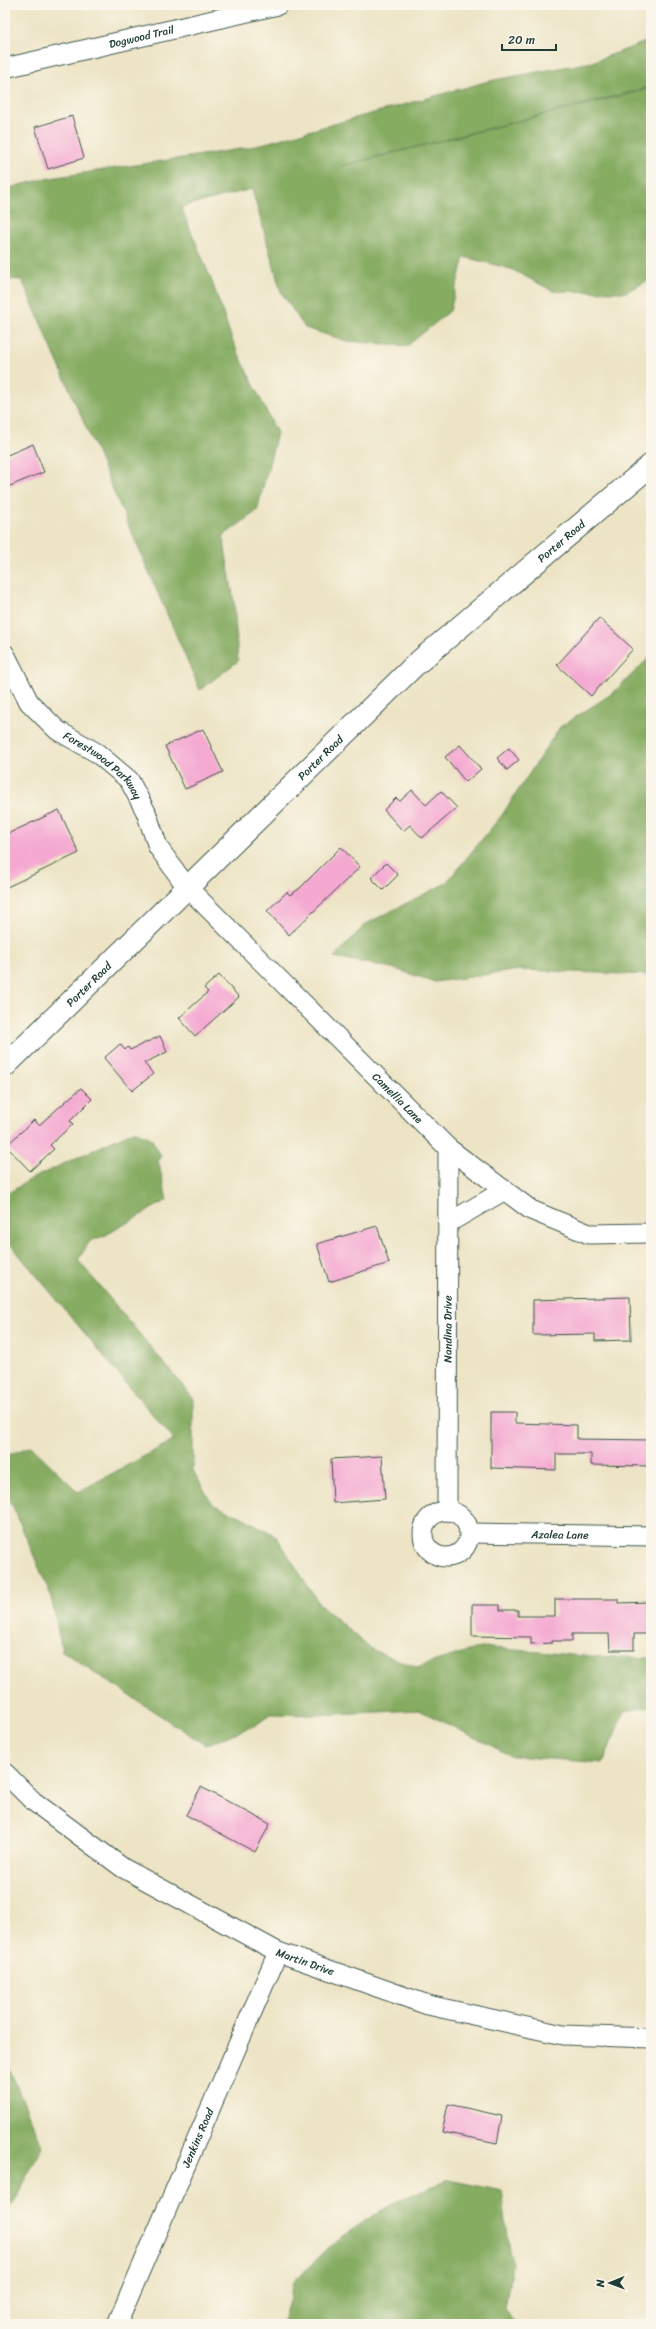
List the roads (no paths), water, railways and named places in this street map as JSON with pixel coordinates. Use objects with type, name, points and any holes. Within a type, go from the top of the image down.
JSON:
[{"type":"main road","name":"Porter Road","points":[[5,1066],[186,886],[415,665],[651,465]]},
{"type":"street","name":"Dogwood Trail","points":[[5,68],[278,5]]},
{"type":"street","name":"Forestwood Parkway","points":[[5,654],[29,702],[57,730],[97,753],[130,780],[146,812],[158,847],[186,886]]},
{"type":"street","name":"Camellia Lane","points":[[186,886],[448,1148],[531,1210],[588,1234],[651,1233]]},
{"type":"street","name":"Nandina Drive","points":[[447,1511],[448,1148]]},
{"type":"street","points":[[448,1223],[505,1190]]},
{"type":"street","points":[[447,1511],[460,1515],[465,1520],[469,1533],[468,1541],[459,1553],[444,1556],[430,1550],[426,1543],[424,1528],[433,1515],[447,1511]]},
{"type":"street","name":"Azalea Lane","points":[[469,1533],[651,1536]]},
{"type":"street","name":"Martin Drive","points":[[5,1773],[33,1801],[123,1868],[278,1952],[428,2005],[563,2035],[651,2038]]},
{"type":"street","name":"Jenkins Road","points":[[117,2324],[278,1952]]}]
